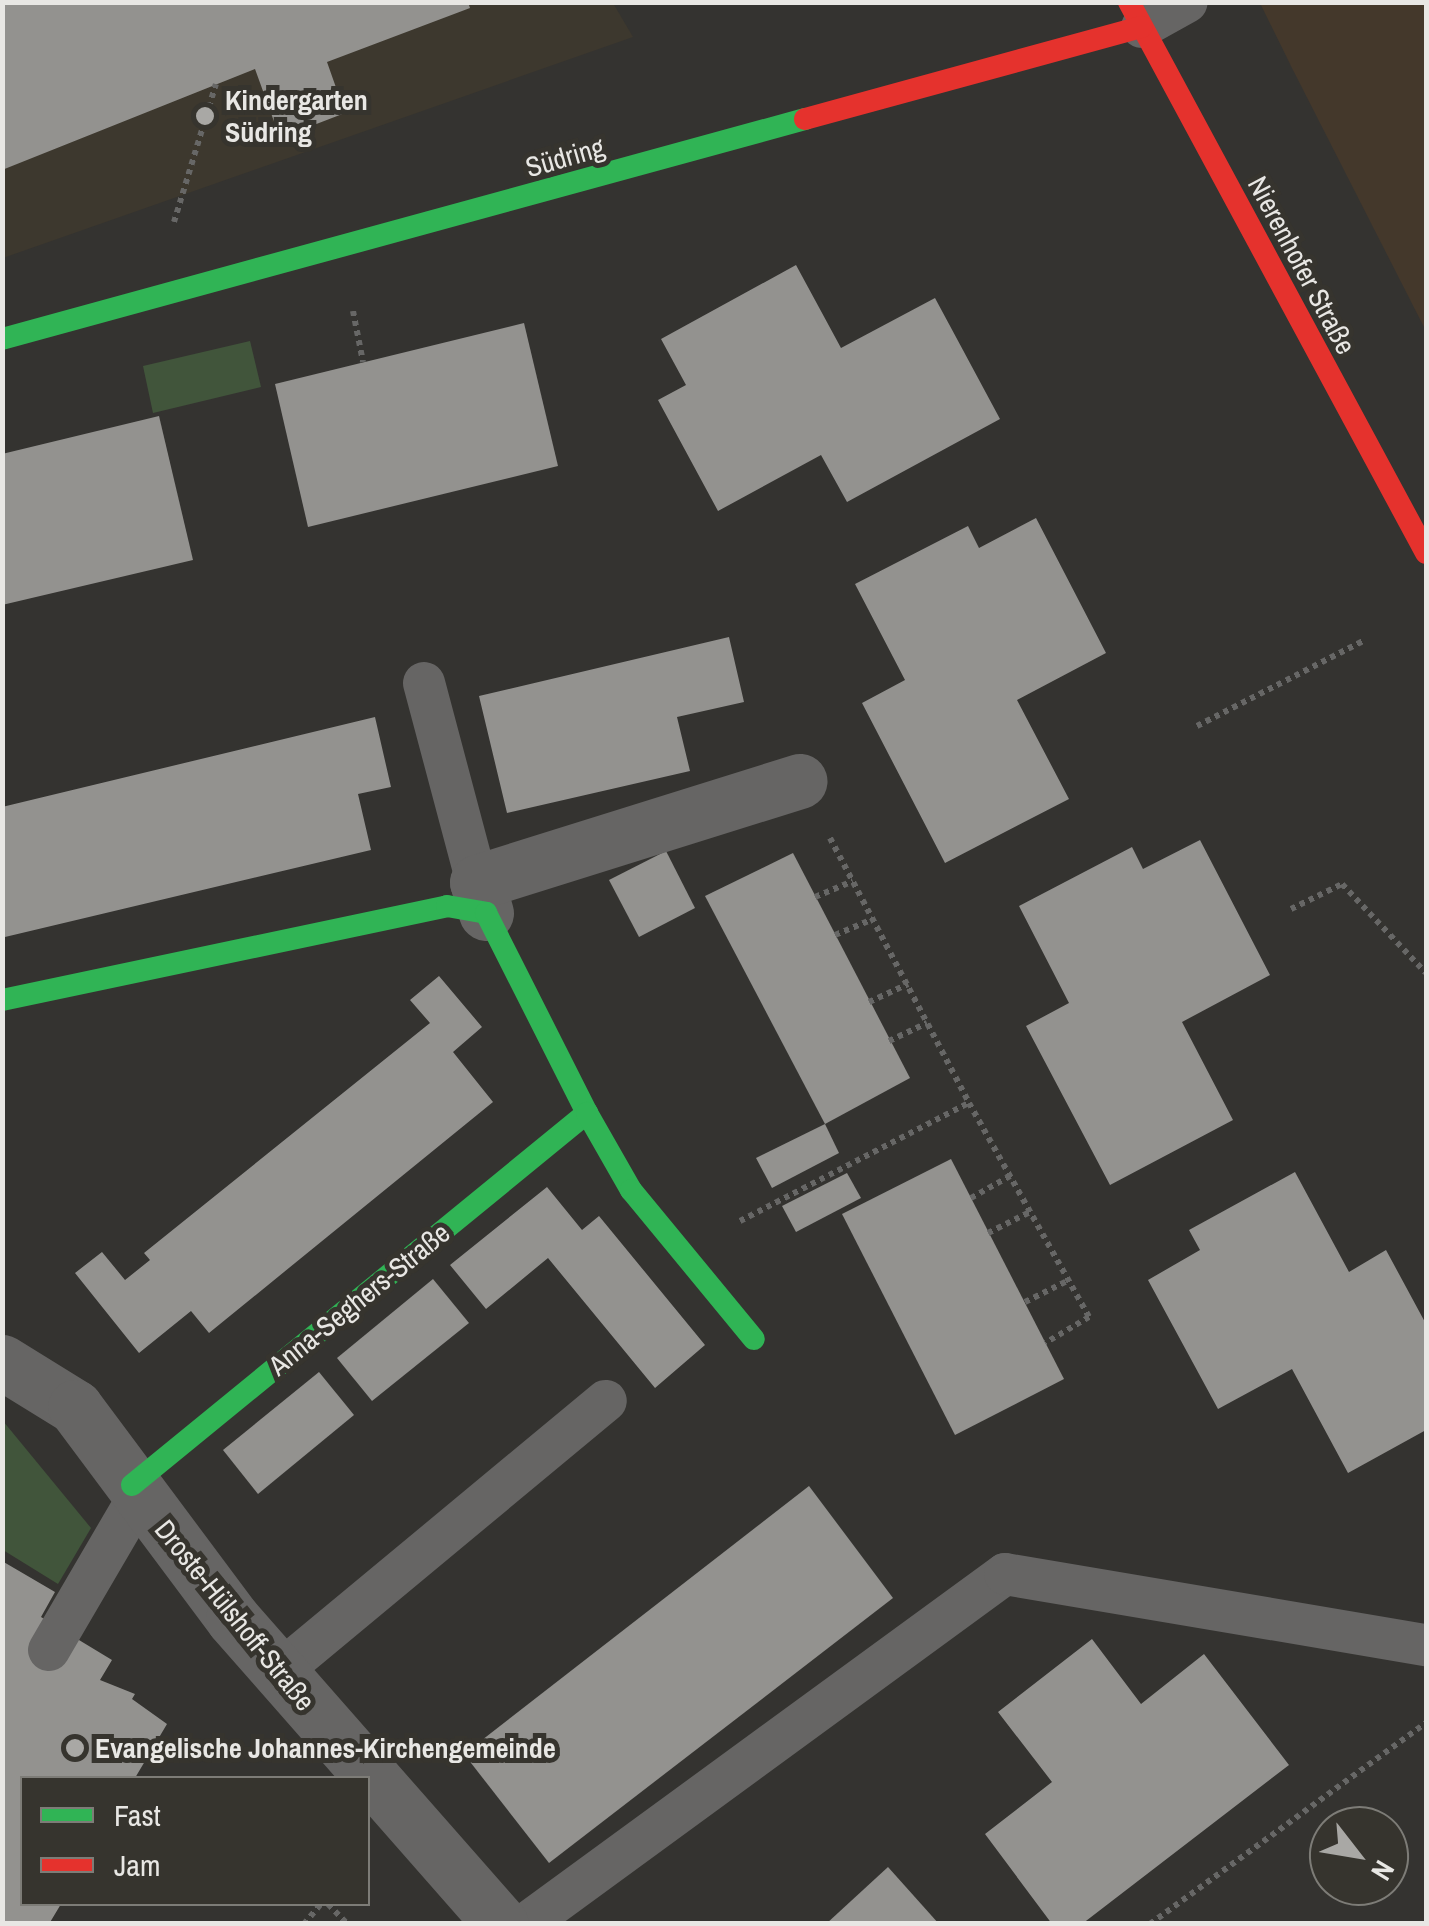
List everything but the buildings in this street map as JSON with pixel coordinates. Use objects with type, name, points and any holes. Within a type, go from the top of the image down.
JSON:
[{"type":"street","name":"Südring","points":[[2,338],[154,300],[1135,15]]},
{"type":"street","name":"Nierenhofer Straße","points":[[1135,15],[1426,553]]},
{"type":"street","points":[[2,1000],[481,897],[800,780]]},
{"type":"street","points":[[481,897],[587,1114],[630,1190],[754,1339]]},
{"type":"street","name":"Anna-Seghers-Straße","points":[[136,1491],[587,1114]]},
{"type":"street","name":"Droste-Hülshoff-Straße","points":[[2,1362],[75,1407],[278,1673],[370,1776]]},
{"type":"street","name":"Droste-Hülshoff-Straße","points":[[370,1777],[501,1924]]},
{"type":"lane","points":[[1135,15],[1188,2]]},
{"type":"lane","points":[[424,682],[481,897]]},
{"type":"lane","points":[[278,1673],[606,1401]]},
{"type":"lane","points":[[49,1650],[136,1491]]},
{"type":"lane","points":[[526,1924],[1006,1574],[1426,1645]]},
{"type":"path","points":[[154,300],[216,84]]},
{"type":"path","points":[[1196,726],[1363,641]]},
{"type":"path","points":[[800,780],[968,1103],[1089,1317],[1045,1342]]},
{"type":"path","points":[[815,897],[852,880]]},
{"type":"path","points":[[1291,909],[1342,884],[1426,973]]},
{"type":"path","points":[[834,935],[873,919]]},
{"type":"path","points":[[869,1002],[908,984]]},
{"type":"path","points":[[889,1040],[927,1024]]},
{"type":"path","points":[[684,1256],[713,1235],[968,1103]]},
{"type":"path","points":[[970,1198],[1010,1176]]},
{"type":"path","points":[[988,1233],[1030,1212]]},
{"type":"path","points":[[1024,1302],[1069,1280]]},
{"type":"path","points":[[1150,1924],[1426,1722]]},
{"type":"path","points":[[304,1924],[322,1906]]},
{"type":"path","points":[[326,1906],[347,1924]]},
{"type":"shaded area","name":"Kindergarten Südring","points":[[2,3],[613,3],[633,37],[3,258]]},
{"type":"shaded area","points":[[1260,3],[1426,3],[1426,331],[1292,68]]},
{"type":"green space","points":[[250,341],[261,387],[153,413],[143,366]]},
{"type":"green space","points":[[3,1421],[91,1528],[58,1584],[3,1550]]},
{"type":"traffic: fast","points":[[2,339],[805,119]]},
{"type":"traffic: fast","points":[[2,1000],[447,906],[486,913],[587,1113]]},
{"type":"traffic: fast","points":[[132,1485],[587,1113],[631,1190],[754,1339]]},
{"type":"traffic: jam","points":[[1129,2],[1426,553]]},
{"type":"traffic: jam","points":[[805,119],[1142,27]]},
{"type":"place","name":"Kindergarten Südring","points":[[205,116]]},
{"type":"place","name":"Evangelische Johannes-Kirchengemeinde","points":[[75,1748]]}]
